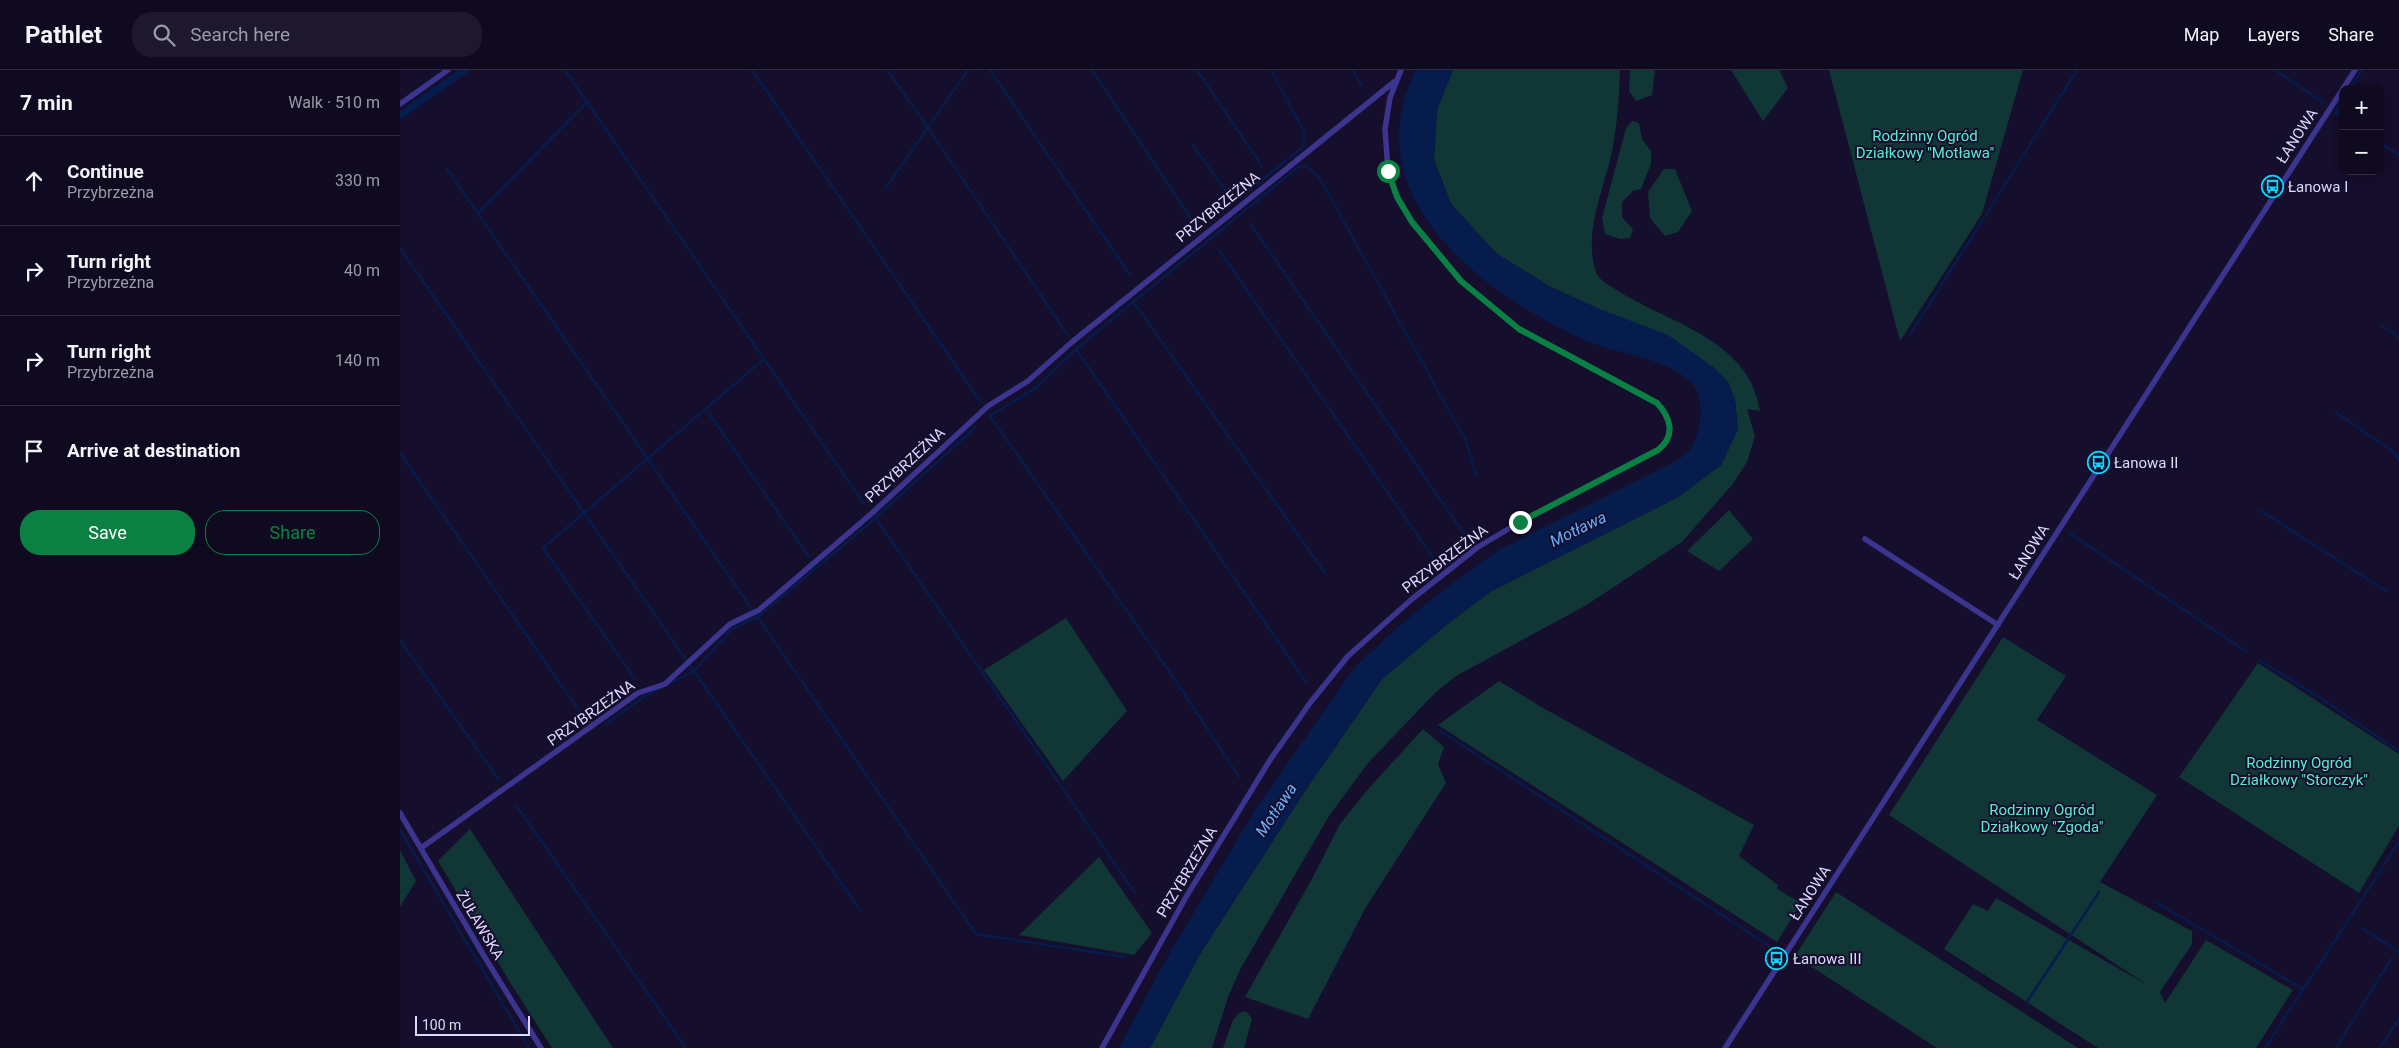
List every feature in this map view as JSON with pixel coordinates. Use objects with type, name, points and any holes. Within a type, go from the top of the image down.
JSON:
[{"type":"street","points":[[400,104],[448,70]]},
{"type":"street","name":"PRZYBRZEŻNA","points":[[1102,1048],[1186,897],[1270,760],[1310,703],[1348,656],[1412,599],[1478,547],[1520,522],[1658,450],[1666,444],[1670,434],[1666,413],[1657,403],[1519,329],[1461,281],[1412,222],[1397,197],[1388,171],[1386,129],[1390,98],[1395,81],[1401,70]]},
{"type":"street","name":"ŁANOWA","points":[[1725,1048],[2354,70]]},
{"type":"street","name":"PRZYBRZEŻNA","points":[[421,848],[638,693],[665,684],[730,624],[759,610],[856,527],[988,406],[1028,381],[1072,342],[1395,81]]},
{"type":"street","points":[[1865,539],[1998,625]]},
{"type":"street","name":"ŻUŁAWSKA","points":[[400,813],[484,956],[541,1048]]},
{"type":"green space","points":[[1453,70],[1620,70],[1614,138],[1593,228],[1592,255],[1595,269],[1600,279],[1636,301],[1703,335],[1723,349],[1740,366],[1753,386],[1760,411],[1747,409],[1755,436],[1747,462],[1732,485],[1682,542],[1585,606],[1456,676],[1435,693],[1368,763],[1329,816],[1241,968],[1228,997],[1212,1048],[1150,1048],[1200,954],[1305,791],[1382,679],[1450,622],[1490,592],[1678,497],[1721,465],[1738,429],[1735,400],[1728,382],[1713,367],[1597,308],[1549,286],[1497,254],[1451,204],[1434,160],[1437,110]]},
{"type":"green space","points":[[1630,70],[1655,70],[1652,95],[1636,101],[1629,91]]},
{"type":"green space","points":[[1731,70],[1779,70],[1788,88],[1763,121]]},
{"type":"green space","name":"Rodzinny Ogród Działkowy \"Motława\"","points":[[1829,70],[2023,70],[1982,214],[1900,341]]},
{"type":"green space","points":[[1632,121],[1639,123],[1642,139],[1651,151],[1651,164],[1641,189],[1633,191],[1622,202],[1622,217],[1633,229],[1630,238],[1620,239],[1605,234],[1602,218],[1626,128]]},
{"type":"green space","points":[[1664,169],[1675,169],[1692,211],[1678,232],[1665,236],[1650,218],[1648,192]]},
{"type":"green space","points":[[1729,510],[1753,539],[1719,571],[1687,551]]},
{"type":"green space","points":[[1066,618],[1127,711],[1063,781],[984,670]]},
{"type":"green space","name":"Rodzinny Ogród Działkowy \"Zgoda\"","points":[[2003,637],[2066,676],[2037,720],[2157,795],[2100,882],[2192,931],[2192,944],[2160,992],[2165,1003],[2206,940],[2293,990],[2256,1048],[2098,1048],[1944,949],[1973,904],[1988,911],[1996,898],[2149,986],[1889,815]]},
{"type":"green space","name":"Rodzinny Ogród Działkowy \"Storczyk\"","points":[[2258,663],[2399,754],[2399,826],[2359,893],[2179,777]]},
{"type":"green space","points":[[1499,681],[1543,708],[1754,825],[1739,856],[1778,885],[1777,889],[1801,903],[1777,942],[1438,725]]},
{"type":"green space","points":[[1423,729],[1444,747],[1438,764],[1446,783],[1366,907],[1308,1019],[1245,997],[1313,877],[1340,824],[1369,788]]},
{"type":"green space","points":[[470,829],[613,1048],[552,1048],[511,984],[438,861]]},
{"type":"green space","points":[[400,850],[416,881],[400,907]]},
{"type":"green space","points":[[1099,857],[1152,933],[1134,955],[1019,935]]},
{"type":"green space","points":[[1836,892],[2078,1048],[1937,1048],[1795,956]]},
{"type":"green space","points":[[1246,1011],[1252,1019],[1244,1048],[1223,1048],[1233,1020],[1239,1013]]},
{"type":"water","points":[[458,70],[471,70],[400,120],[400,111]]},
{"type":"water","name":"Motława","points":[[1416,70],[1453,70],[1437,110],[1434,160],[1451,204],[1497,254],[1549,286],[1597,308],[1668,335],[1713,367],[1728,382],[1735,400],[1738,429],[1721,465],[1678,497],[1490,592],[1450,622],[1382,679],[1305,791],[1200,954],[1150,1048],[1119,1048],[1165,961],[1255,810],[1354,668],[1399,626],[1443,590],[1500,549],[1678,460],[1689,451],[1696,436],[1700,417],[1699,398],[1692,383],[1681,374],[1640,357],[1584,340],[1545,320],[1506,296],[1469,267],[1438,235],[1414,198],[1401,159],[1401,116]]},
{"type":"waterway","points":[[565,70],[864,504]]},
{"type":"waterway","points":[[752,70],[980,401]]},
{"type":"waterway","points":[[887,70],[927,126],[1067,334]]},
{"type":"waterway","points":[[885,189],[968,70]]},
{"type":"waterway","points":[[990,70],[1130,275]]},
{"type":"waterway","points":[[1092,70],[1195,225]]},
{"type":"waterway","points":[[1197,70],[1262,166]]},
{"type":"waterway","points":[[1192,144],[1234,202],[1303,147],[1304,132],[1271,70]]},
{"type":"waterway","points":[[1353,70],[1362,86]]},
{"type":"waterway","points":[[1910,335],[2077,70]]},
{"type":"waterway","points":[[2275,70],[2324,103]]},
{"type":"waterway","points":[[2353,85],[2362,70]]},
{"type":"waterway","points":[[478,213],[587,102]]},
{"type":"waterway","points":[[2335,113],[2339,107]]},
{"type":"waterway","points":[[2334,112],[2339,115]]},
{"type":"waterway","points":[[2384,146],[2399,155]]},
{"type":"waterway","points":[[1239,777],[1176,681],[990,416],[1037,387],[1076,349],[1298,167],[1307,166],[1319,177],[1466,441],[1476,475]]},
{"type":"waterway","points":[[447,169],[976,934],[1125,957]]},
{"type":"waterway","points":[[1250,223],[1464,534]]},
{"type":"waterway","points":[[400,248],[860,910]]},
{"type":"waterway","points":[[1219,250],[1436,562]]},
{"type":"waterway","points":[[1133,301],[1325,573]]},
{"type":"waterway","points":[[2382,326],[2399,337]]},
{"type":"waterway","points":[[1076,349],[1306,682]]},
{"type":"waterway","points":[[635,679],[543,548],[764,359]]},
{"type":"waterway","points":[[708,412],[809,557]]},
{"type":"waterway","points":[[2335,412],[2393,451],[2399,460]]},
{"type":"waterway","points":[[606,724],[645,696],[694,671],[732,629],[759,616],[865,527],[976,427]]},
{"type":"waterway","points":[[400,453],[584,718]]},
{"type":"waterway","points":[[2261,511],[2386,591]]},
{"type":"waterway","points":[[875,517],[1135,893]]},
{"type":"waterway","points":[[2068,532],[2247,652]]},
{"type":"waterway","points":[[400,640],[499,780]]},
{"type":"waterway","points":[[2259,660],[2325,701],[2399,751]]},
{"type":"waterway","points":[[1439,730],[1768,945]]},
{"type":"waterway","points":[[516,805],[686,1048]]},
{"type":"waterway","points":[[400,830],[529,1048]]},
{"type":"waterway","points":[[2265,1048],[2399,842]]},
{"type":"waterway","points":[[2027,1002],[2099,892]]},
{"type":"waterway","points":[[2157,903],[2303,989]]},
{"type":"waterway","points":[[2363,929],[2399,952]]},
{"type":"waterway","points":[[2336,1048],[2391,959]]},
{"type":"waterway","points":[[2380,1048],[2399,1019]]},
{"type":"place","name":"Łanowa I","points":[[2272,187]]},
{"type":"place","name":"Łanowa II","points":[[2098,463]]},
{"type":"place","name":"Łanowa III","points":[[1777,959]]},
{"type":"route","points":[[1388,171],[1397,197],[1412,222],[1461,281],[1519,329],[1657,403],[1666,413],[1670,424],[1670,434],[1666,444],[1658,450],[1520,522]]}]
